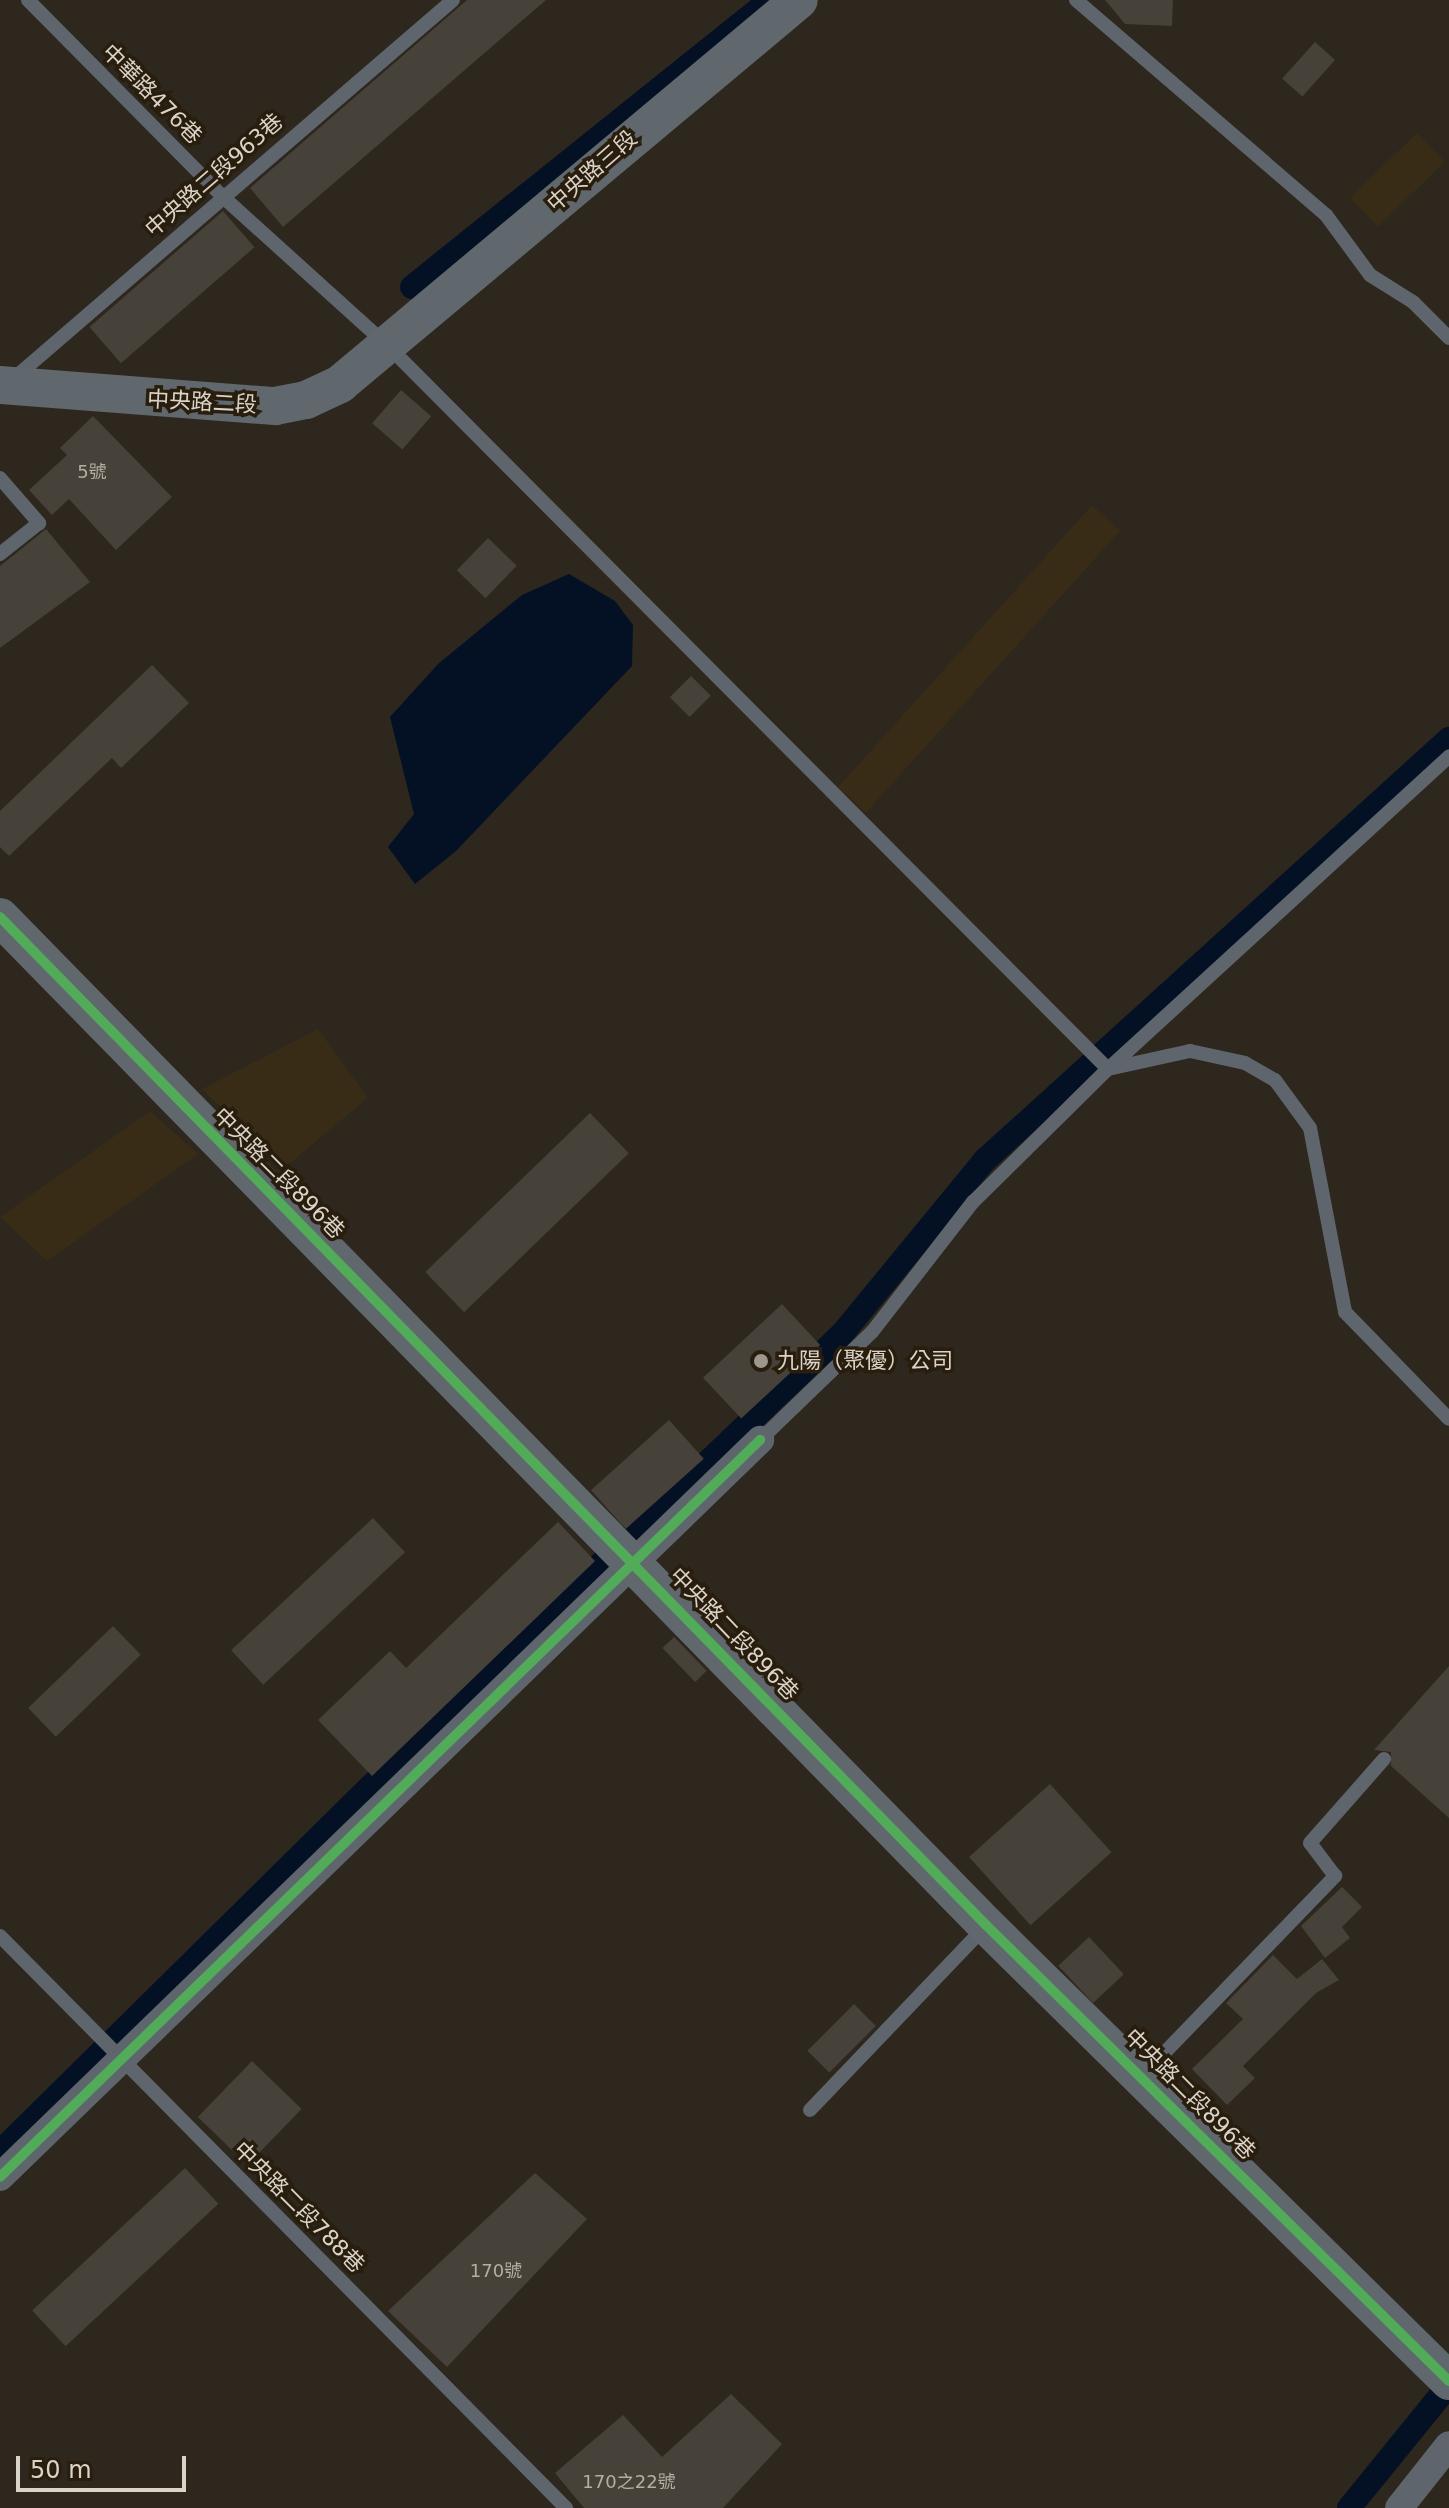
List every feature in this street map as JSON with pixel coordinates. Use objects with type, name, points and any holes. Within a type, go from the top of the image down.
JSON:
[{"type":"street","name":"中央路三段","points":[[388,346],[799,0]]},
{"type":"street","name":"中央路二段","points":[[3,386],[275,406],[306,400],[340,384],[388,346]]},
{"type":"street","name":"中央路二段896巷","points":[[0,917],[636,1561],[986,1925],[1143,2075],[1446,2378]]},
{"type":"street","points":[[0,2177],[760,1440]]},
{"type":"street","points":[[1399,2508],[1449,2445]]},
{"type":"lane","name":"中華路476巷","points":[[28,0],[222,196],[388,346],[1108,1069]]},
{"type":"lane","name":"中央路二段963巷","points":[[3,386],[453,0]]},
{"type":"lane","points":[[1076,0],[1326,215],[1370,275],[1413,302],[1449,338]]},
{"type":"lane","points":[[0,478],[39,523],[0,554]]},
{"type":"lane","points":[[760,1440],[872,1332],[973,1202],[1108,1069],[1449,756]]},
{"type":"lane","points":[[1108,1069],[1190,1051],[1245,1063],[1275,1080],[1310,1128],[1345,1312],[1449,1419]]},
{"type":"lane","points":[[1143,2075],[1335,1876],[1310,1843],[1384,1759]]},
{"type":"lane","points":[[810,2110],[986,1925]]},
{"type":"lane","name":"中央路二段788巷","points":[[0,1936],[566,2508]]},
{"type":"shaded area","points":[[1417,133],[1445,162],[1378,226],[1350,198]]},
{"type":"shaded area","points":[[1092,505],[1120,530],[866,813],[838,787]]},
{"type":"shaded area","points":[[318,1029],[368,1098],[283,1169],[202,1089]]},
{"type":"shaded area","points":[[150,1111],[198,1154],[47,1261],[0,1217]]},
{"type":"water","points":[[569,574],[615,601],[633,625],[632,666],[456,851],[415,884],[388,847],[414,814],[390,717],[438,664],[522,595]]},
{"type":"building","points":[[467,0],[546,0],[283,227],[250,188]]},
{"type":"building","points":[[1105,0],[1173,0],[1172,26],[1125,24]]},
{"type":"building","points":[[1315,42],[1335,60],[1302,96],[1282,78]]},
{"type":"building","points":[[223,211],[254,247],[121,363],[89,327]]},
{"type":"building","points":[[401,390],[431,416],[402,449],[372,423]]},
{"type":"building","points":[[93,416],[172,497],[116,550],[69,499],[52,515],[29,490],[67,455],[60,448]]},
{"type":"building","points":[[46,529],[90,582],[0,648],[0,566]]},
{"type":"building","points":[[488,538],[517,566],[486,598],[457,570]]},
{"type":"building","points":[[152,665],[189,703],[121,768],[112,758],[9,856],[0,847],[0,811]]},
{"type":"building","points":[[691,676],[711,696],[690,717],[670,697]]},
{"type":"building","points":[[590,1113],[629,1153],[464,1312],[425,1272]]},
{"type":"building","name":"九陽（聚優）公司","points":[[782,1304],[820,1345],[741,1419],[703,1378]]},
{"type":"building","points":[[669,1420],[704,1459],[626,1529],[591,1490]]},
{"type":"building","points":[[373,1518],[405,1552],[263,1685],[231,1650]]},
{"type":"building","points":[[558,1522],[595,1561],[372,1776],[318,1720],[390,1651],[406,1668]]},
{"type":"building","points":[[113,1626],[141,1655],[56,1737],[28,1708]]},
{"type":"building","points":[[674,1637],[707,1671],[695,1682],[662,1648]]},
{"type":"building","points":[[1449,1666],[1449,1818],[1391,1766],[1391,1752],[1374,1750]]},
{"type":"building","points":[[1050,1784],[1112,1852],[1031,1925],[969,1857]]},
{"type":"building","points":[[1342,1887],[1362,1907],[1342,1927],[1350,1938],[1325,1958],[1301,1926]]},
{"type":"building","points":[[1089,1937],[1124,1974],[1093,2003],[1058,1966]]},
{"type":"building","points":[[1273,1955],[1297,1979],[1322,1959],[1339,1980],[1316,1993],[1243,2066],[1255,2078],[1227,2105],[1192,2069],[1243,2019],[1226,2003]]},
{"type":"building","points":[[854,2004],[876,2026],[829,2073],[807,2051]]},
{"type":"building","points":[[252,2061],[302,2109],[247,2165],[198,2117]]},
{"type":"building","points":[[185,2168],[218,2204],[66,2346],[32,2311]]},
{"type":"building","points":[[535,2173],[587,2219],[447,2367],[388,2311]]},
{"type":"building","points":[[731,2394],[782,2444],[723,2508],[584,2508],[555,2473],[623,2415],[662,2457]]},
{"type":"waterway","points":[[412,287],[770,0]]},
{"type":"waterway","points":[[0,2152],[458,1700],[842,1334],[985,1160],[1449,739]]},
{"type":"waterway","points":[[1349,2508],[1449,2385]]},
{"type":"cycle path","points":[[0,917],[986,1925],[1449,2381]]},
{"type":"cycle path","points":[[0,2177],[760,1440]]},
{"type":"place","name":"九陽（聚優）公司","points":[[761,1361]]}]
